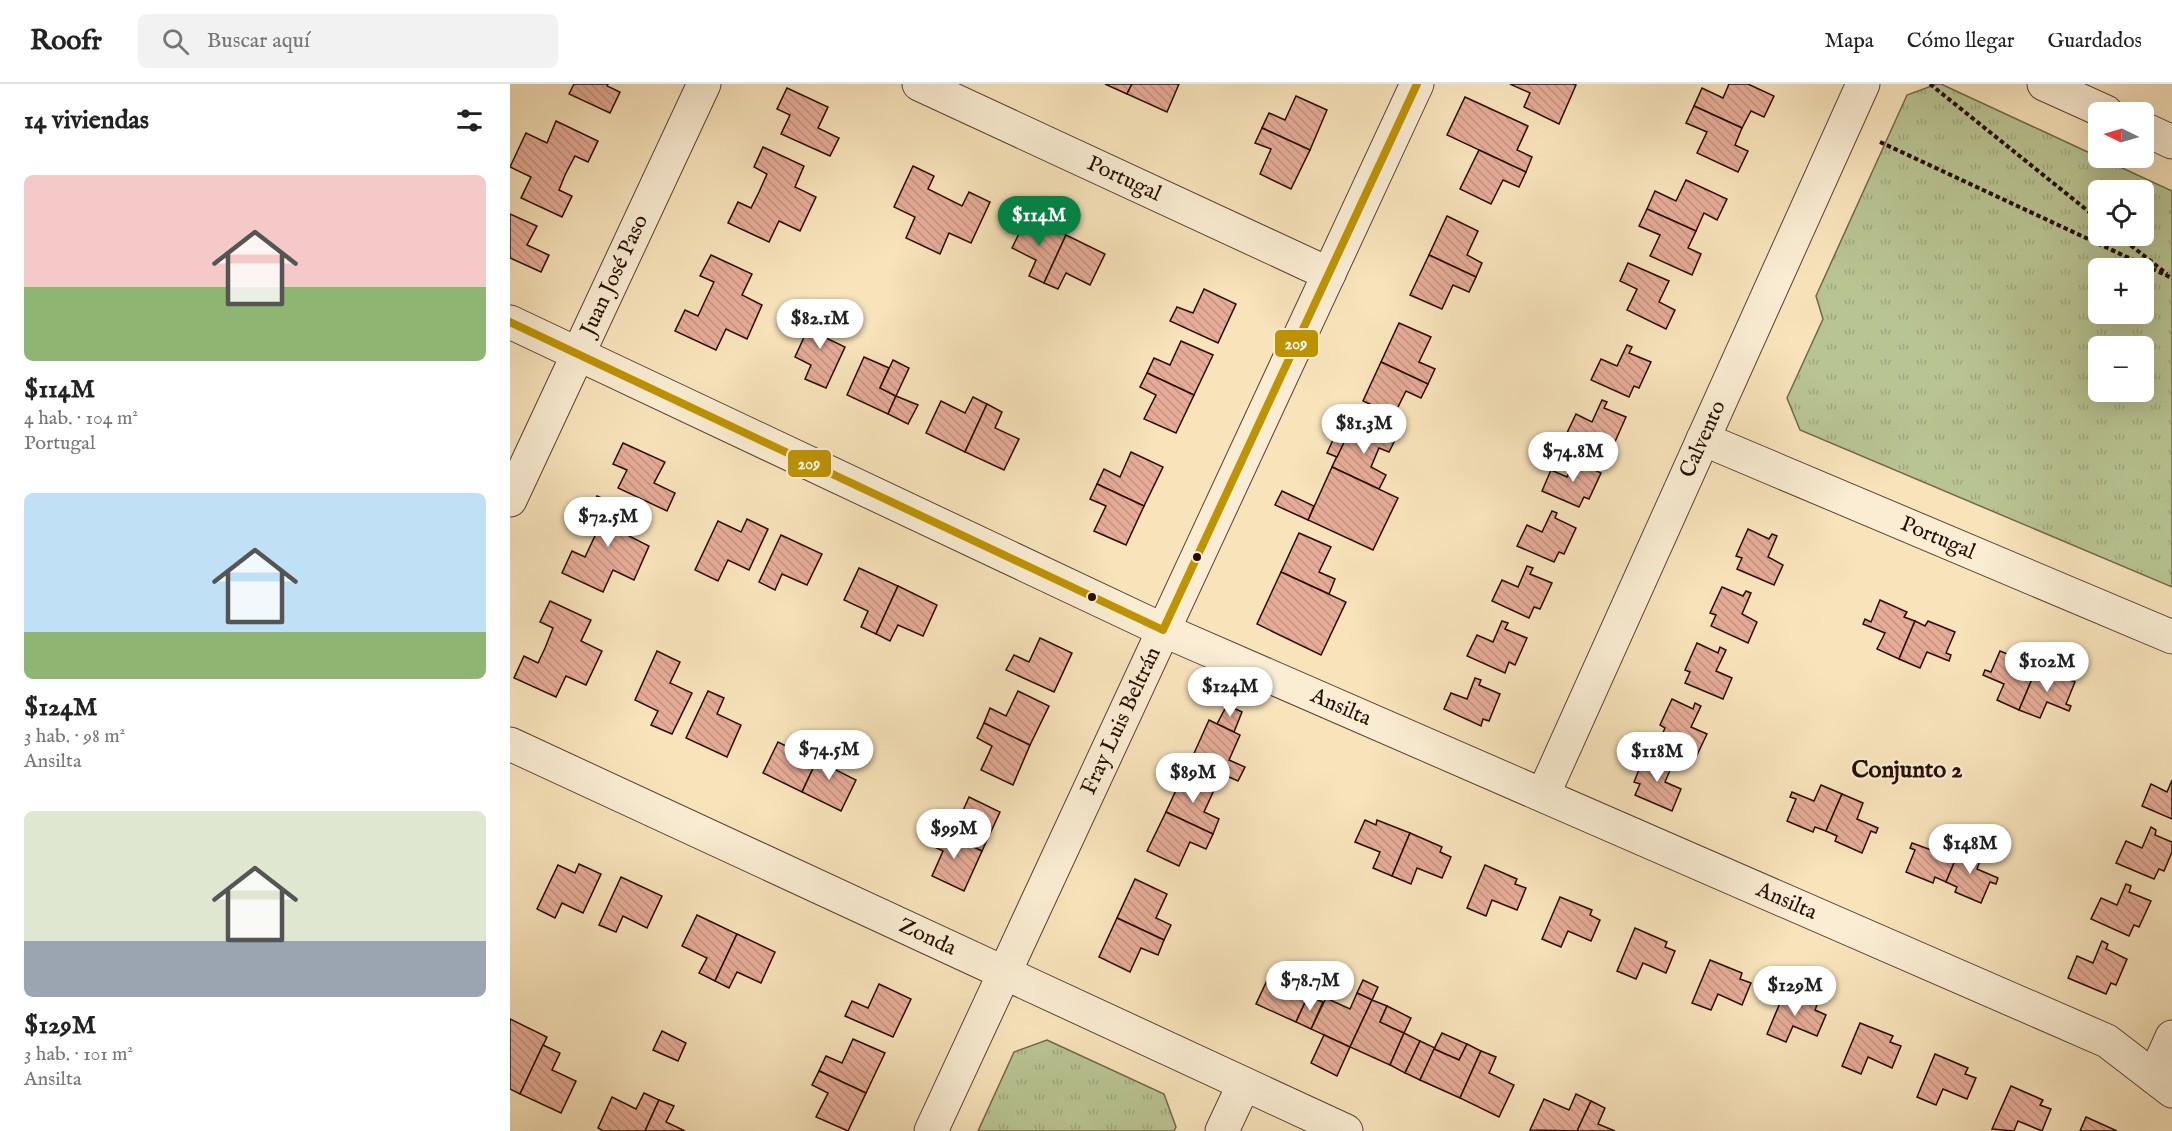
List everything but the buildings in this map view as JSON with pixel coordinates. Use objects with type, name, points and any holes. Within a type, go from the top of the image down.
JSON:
[{"type":"street","name":"Juan José Paso","points":[[510,500],[704,84]]},
{"type":"street","name":"Portugal","points":[[919,84],[1329,274]]},
{"type":"street","name":"Fray Luis Beltrán","points":[[931,1131],[1418,84]]},
{"type":"street","name":"Calvento","points":[[1543,795],[1863,84]]},
{"type":"street","points":[[2044,84],[2088,104]]},
{"type":"street","points":[[2154,134],[2172,142]]},
{"type":"street","name":"Ansilta","points":[[510,322],[1163,630],[2107,1041],[2163,1084]]},
{"type":"street","name":"Portugal","points":[[1703,438],[2172,637]]},
{"type":"street","name":"Zonda","points":[[510,744],[1346,1131]]},
{"type":"street","points":[[2163,1084],[2172,1037]]},
{"type":"street","points":[[1222,1131],[1244,1084]]},
{"type":"path","points":[[1930,84],[2088,211]]},
{"type":"path","points":[[1880,142],[2172,278]]},
{"type":"path","points":[[2132,246],[2172,278]]},
{"type":"green space","points":[[1937,84],[2088,152],[2088,168],[2122,168],[2148,180],[2088,180],[2088,246],[2154,246],[2154,183],[2172,191],[2172,587],[1800,430],[1787,398],[1823,319],[1816,296],[1907,95]]},
{"type":"green space","points":[[1047,1040],[1164,1094],[1176,1127],[1174,1131],[978,1131],[1014,1052]]},
{"type":"transit line","name":"209","points":[[510,322],[1163,630],[1417,84]]},
{"type":"district","name":"Conjunto 2","points":[[1907,770]]}]
